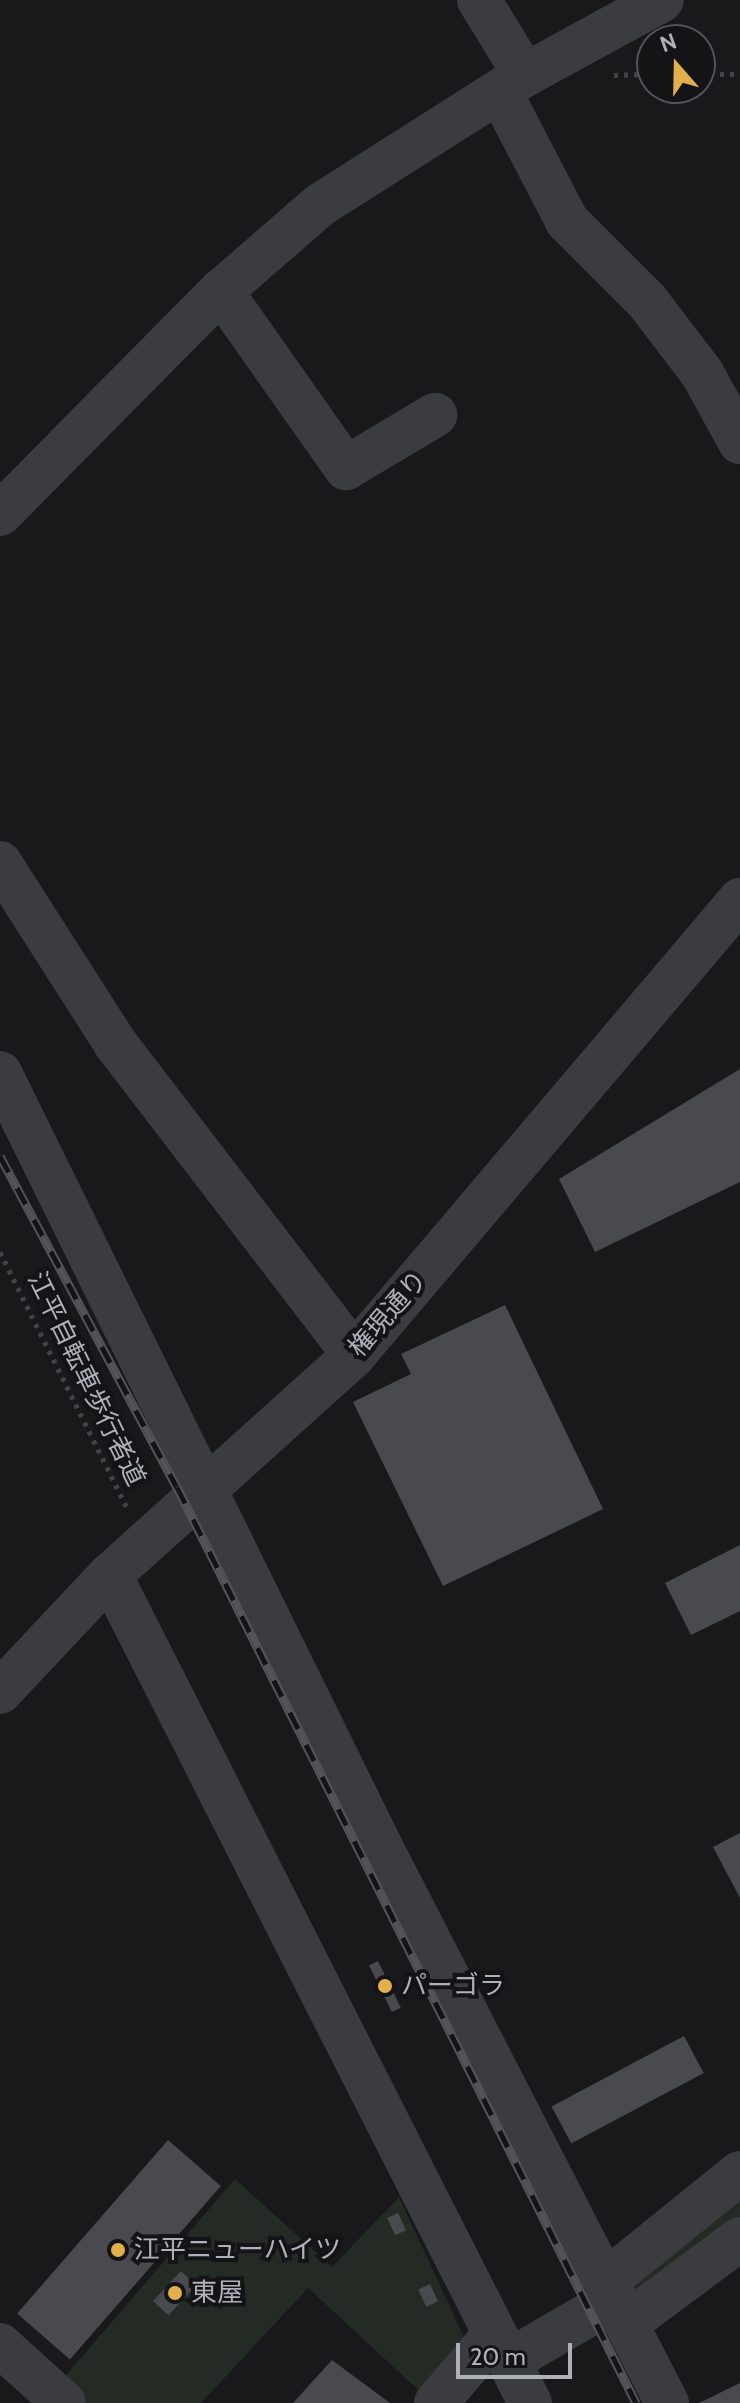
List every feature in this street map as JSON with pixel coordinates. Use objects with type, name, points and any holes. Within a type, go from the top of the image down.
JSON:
[{"type":"street","points":[[479,0],[567,221],[647,301],[702,373],[740,442]]},
{"type":"street","points":[[0,514],[221,291],[320,205],[513,84],[662,0]]},
{"type":"street","points":[[221,291],[346,468],[435,415]]},
{"type":"street","points":[[0,863],[115,1043],[354,1355]]},
{"type":"street","name":"権現通り","points":[[3,1681],[110,1575],[208,1493],[354,1355],[740,900]]},
{"type":"street","points":[[0,1073],[667,2403]]},
{"type":"street","points":[[110,1575],[530,2403]]},
{"type":"street","points":[[616,2301],[740,2173]]},
{"type":"street","points":[[436,2403],[502,2347],[616,2301],[740,2239]]},
{"type":"street","points":[[0,2345],[64,2403]]},
{"type":"path","points":[[716,74],[740,74]]},
{"type":"path","name":"江平自転車歩行者道","points":[[0,1252],[131,1516]]},
{"type":"shaded area","points":[[235,2179],[332,2267],[399,2197],[468,2346],[425,2396],[308,2288],[201,2403],[83,2403],[60,2382]]},
{"type":"shaded area","points":[[740,2197],[740,2224],[634,2302],[627,2280]]},
{"type":"building","points":[[740,1069],[740,1182],[595,1252],[559,1179]]},
{"type":"building","points":[[505,1305],[603,1509],[443,1586],[353,1402],[411,1374],[401,1354]]},
{"type":"building","points":[[740,1545],[740,1611],[691,1635],[665,1583]]},
{"type":"building","points":[[740,1833],[740,1898],[713,1847]]},
{"type":"building","name":"パーゴラ","points":[[378,1961],[401,2008],[392,2012],[369,1965]]},
{"type":"building","points":[[684,2036],[704,2073],[571,2144],[552,2106]]},
{"type":"building","name":"江平ニューハイツ","points":[[168,2140],[221,2186],[70,2360],[17,2314]]},
{"type":"building","points":[[398,2213],[406,2230],[395,2235],[387,2218]]},
{"type":"building","name":"東屋","points":[[181,2271],[196,2285],[168,2315],[153,2301]]},
{"type":"building","points":[[430,2284],[438,2301],[426,2307],[418,2289]]},
{"type":"building","points":[[332,2360],[390,2403],[293,2403]]},
{"type":"building","points":[[740,2383],[740,2403],[699,2403]]},
{"type":"railway","points":[[0,1156],[177,1487],[636,2403]]},
{"type":"place","name":"パーゴラ","points":[[385,1986]]},
{"type":"place","name":"江平ニューハイツ","points":[[118,2250]]},
{"type":"place","name":"東屋","points":[[175,2293]]}]
